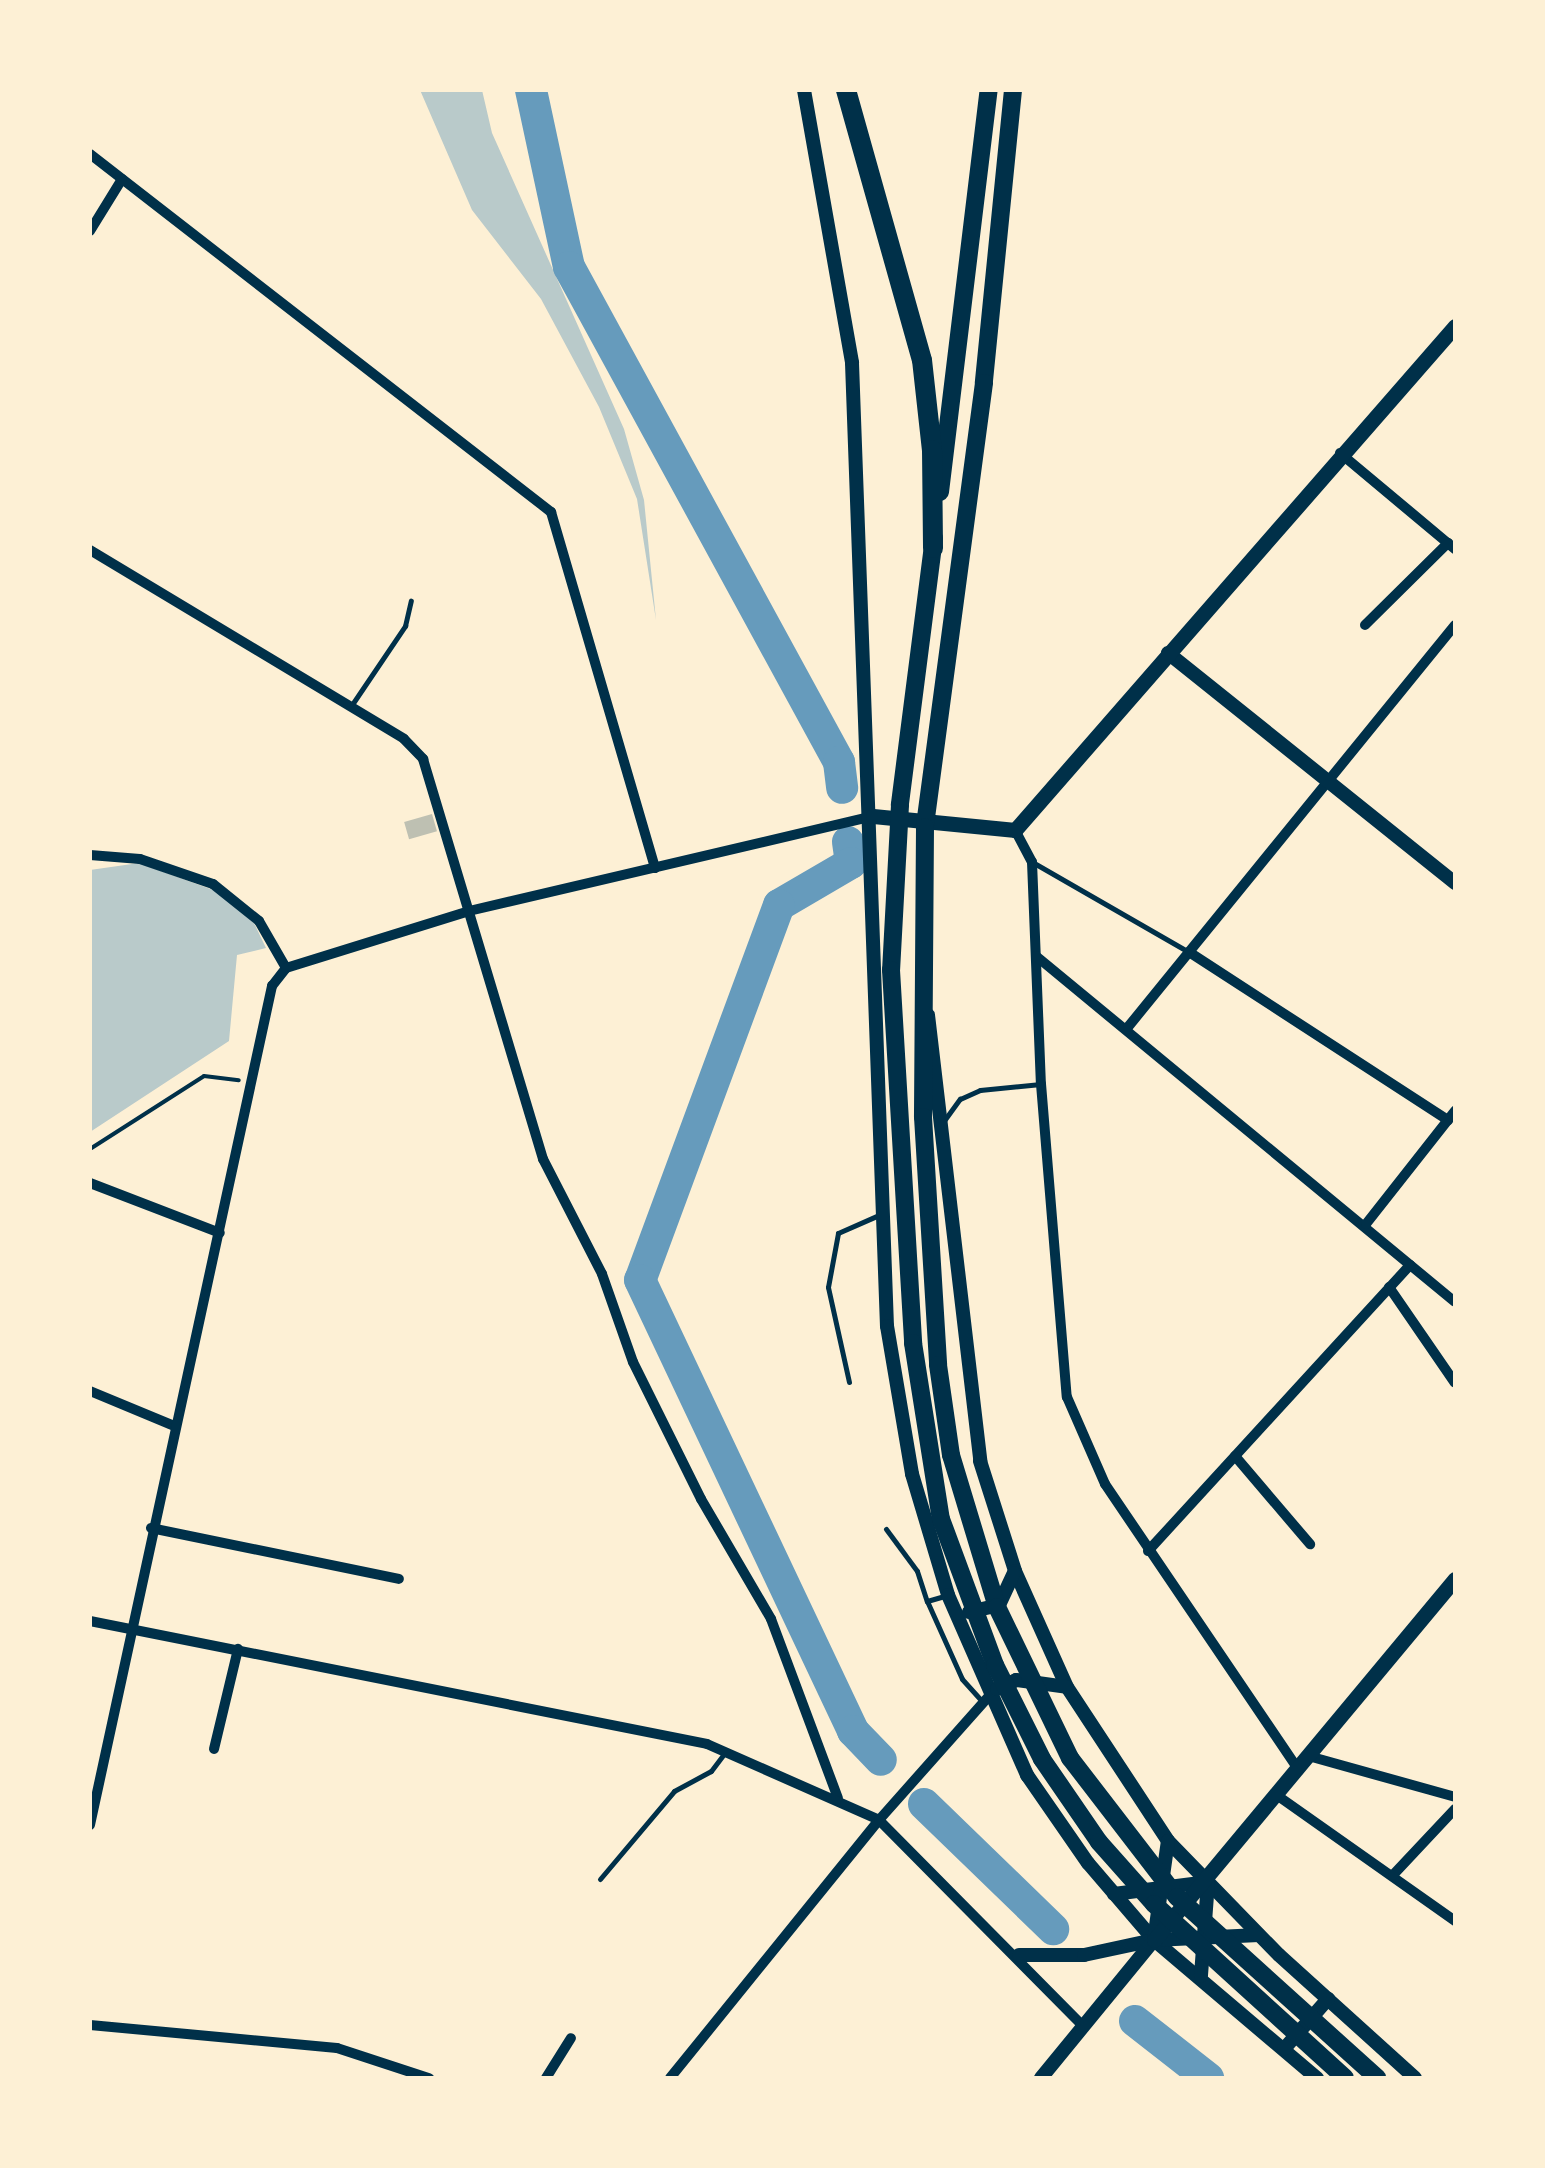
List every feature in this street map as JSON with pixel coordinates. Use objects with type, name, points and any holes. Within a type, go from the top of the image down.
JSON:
[{"type":"highway","points":[[846,90],[922,360],[933,548]]},
{"type":"main road","points":[[989,90],[909,738],[892,970],[913,1343],[941,1520],[995,1665],[1042,1759],[1100,1842],[1154,1904],[1345,2078]]},
{"type":"main road","points":[[1013,90],[984,383],[932,743],[922,991],[938,1365],[969,1532],[996,1608],[1070,1758],[1118,1827],[1177,1897],[1377,2078]]},
{"type":"main road","points":[[872,816],[1015,830],[1340,452],[1455,326]]},
{"type":"main road","points":[[1154,1940],[1208,1882],[1455,1579]]},
{"type":"street","points":[[804,90],[852,363],[872,816],[872,1021],[887,1326],[902,1420],[949,1598],[987,1699],[1027,1775],[1114,1894],[1154,1940],[1317,2078]]},
{"type":"street","points":[[90,154],[551,512],[655,868]]},
{"type":"street","points":[[90,231],[122,179]]},
{"type":"street","points":[[1340,452],[1452,546],[1365,625]]},
{"type":"street","points":[[90,550],[404,739],[423,759],[543,1159],[602,1274],[633,1362],[771,1619],[838,1798]]},
{"type":"street","points":[[1128,1027],[1455,625]]},
{"type":"street","points":[[1168,653],[1455,883]]},
{"type":"street","points":[[90,1825],[172,1425],[220,1233],[272,986],[286,968],[470,911],[872,816]]},
{"type":"street","points":[[1015,830],[1032,862],[1040,1084],[1068,1397],[1083,1443],[1148,1551],[1299,1771]]},
{"type":"street","points":[[90,854],[140,859],[213,884],[260,921],[286,968]]},
{"type":"street","points":[[1188,952],[1452,1115],[1366,1224]]},
{"type":"street","points":[[1036,956],[1128,1027],[1455,1302]]},
{"type":"street","points":[[922,991],[935,1039],[941,1124],[980,1461],[1015,1571],[1067,1687],[1168,1841],[1259,1935],[1415,2078]]},
{"type":"street","points":[[90,1183],[220,1233]]},
{"type":"street","points":[[1148,1551],[1410,1264]]},
{"type":"street","points":[[1389,1288],[1455,1383]]},
{"type":"street","points":[[90,1391],[172,1425]]},
{"type":"street","points":[[1235,1456],[1310,1544]]},
{"type":"street","points":[[150,1528],[399,1578]]},
{"type":"street","points":[[949,1598],[988,1612],[1010,1590],[1015,1571]]},
{"type":"street","points":[[90,1621],[726,1752],[838,1798],[880,1820],[1019,1955],[1084,2027]]},
{"type":"street","points":[[214,1750],[238,1649]]},
{"type":"street","points":[[670,2078],[880,1820],[987,1699],[1016,1680],[1067,1687]]},
{"type":"street","points":[[1312,1757],[1455,1797]]},
{"type":"street","points":[[1278,1796],[1455,1921]]},
{"type":"street","points":[[1393,1875],[1455,1810]]},
{"type":"street","points":[[1041,2078],[1154,1940],[1168,1841]]},
{"type":"street","points":[[1114,1894],[1208,1882]]},
{"type":"street","points":[[1201,1976],[1200,1935],[1208,1882]]},
{"type":"street","points":[[1019,1955],[1084,1955],[1154,1940],[1259,1935]]},
{"type":"street","points":[[1284,2049],[1328,1999]]},
{"type":"street","points":[[90,2024],[337,2048],[429,2078]]},
{"type":"street","points":[[546,2078],[571,2038]]},
{"type":"lane","points":[[351,706],[405,626],[411,602]]},
{"type":"lane","points":[[1032,862],[1188,952]]},
{"type":"lane","points":[[941,1124],[960,1099],[980,1090],[1040,1084]]},
{"type":"lane","points":[[848,1382],[828,1288],[838,1233],[882,1214]]},
{"type":"lane","points":[[886,1529],[917,1571],[962,1679],[987,1699]]},
{"type":"lane","points":[[927,1601],[949,1598]]},
{"type":"lane","points":[[600,1879],[674,1791],[711,1771],[726,1752]]},
{"type":"path","points":[[90,1149],[204,1076],[249,1081]]},
{"type":"shaded area","points":[[420,90],[482,90],[492,133],[624,429],[644,500],[656,620],[637,499],[599,407],[541,299],[472,210]]},
{"type":"shaded area","points":[[139,863],[216,891],[254,923],[266,948],[237,955],[229,1041],[90,1132],[90,870]]},
{"type":"building","points":[[432,814],[437,831],[409,839],[404,822]]},
{"type":"waterway","points":[[531,90],[569,267],[839,762],[842,788]]},
{"type":"waterway","points":[[848,842],[851,863],[779,905],[640,1280],[853,1731],[881,1760]]},
{"type":"waterway","points":[[924,1804],[1053,1929]]},
{"type":"waterway","points":[[1135,2021],[1208,2078]]}]
